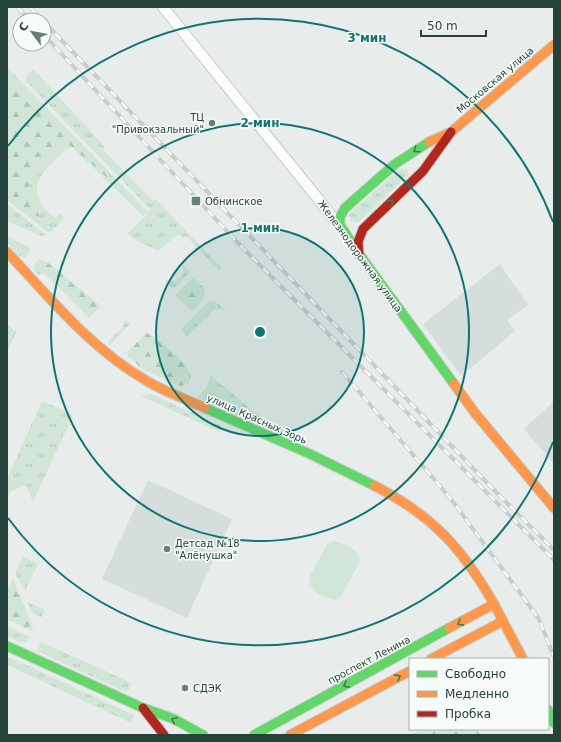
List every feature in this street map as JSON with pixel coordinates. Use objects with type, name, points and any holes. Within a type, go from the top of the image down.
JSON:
[{"type":"main road","name":"Московская улица","points":[[345,208],[396,164],[425,144],[451,132],[554,45]]},
{"type":"main road","name":"Московская улица","points":[[363,229],[414,180],[432,160],[451,132]]},
{"type":"main road","points":[[396,164],[403,163],[409,166],[414,172],[414,180]]},
{"type":"main road","points":[[345,208],[340,218],[341,229],[349,233],[363,229]]},
{"type":"main road","name":"Железнодорожная улица","points":[[341,229],[475,413],[554,508]]},
{"type":"main road","points":[[359,254],[358,242],[363,229]]},
{"type":"main road","name":"улица Красных Зорь","points":[[7,252],[82,331],[129,371],[148,382],[307,452],[360,478],[400,499],[422,515],[444,533],[470,564],[504,621],[522,658]]},
{"type":"main road","name":"проспект Ленина","points":[[254,735],[494,604]]},
{"type":"main road","points":[[433,658],[504,621]]},
{"type":"main road","points":[[7,646],[143,708],[174,720],[203,735]]},
{"type":"main road","points":[[290,735],[409,672]]},
{"type":"main road","points":[[143,708],[164,735]]},
{"type":"main road","points":[[549,712],[554,723]]},
{"type":"street","name":"Железнодорожная улица","points":[[162,7],[326,208],[341,229]]},
{"type":"street","points":[[326,208],[345,208]]},
{"type":"shaded area","points":[[500,264],[528,305],[507,320],[515,331],[461,376],[423,324]]},
{"type":"shaded area","points":[[554,401],[554,464],[524,429]]},
{"type":"shaded area","name":"Детсад №18 \"Алёнушка\"","points":[[148,480],[232,519],[187,618],[102,579]]},
{"type":"green space","points":[[7,67],[148,212],[143,216],[71,146],[52,162],[39,179],[37,188],[38,198],[44,207],[55,218],[60,214],[63,217],[61,222],[49,233],[7,200]]},
{"type":"green space","points":[[33,69],[105,147],[103,150],[153,201],[156,199],[222,269],[219,270],[186,236],[184,238],[180,234],[177,235],[158,251],[139,242],[127,234],[151,210],[26,81],[26,77]]},
{"type":"green space","points":[[8,83],[18,83],[28,91],[108,172],[109,179],[68,144],[37,170],[27,188],[37,209],[39,217],[28,212],[7,195]]},
{"type":"green space","points":[[401,168],[407,170],[409,174],[358,223],[351,221],[349,214]]},
{"type":"green space","points":[[7,204],[46,235],[41,236],[7,221]]},
{"type":"green space","points":[[7,236],[29,247],[30,251],[26,258],[20,256],[7,243]]},
{"type":"green space","points":[[39,259],[50,264],[101,306],[89,318],[44,273],[40,275],[34,271],[33,267]]},
{"type":"green space","points":[[183,266],[190,272],[173,289],[165,281],[175,281],[183,274]]},
{"type":"green space","points":[[193,278],[205,289],[203,300],[192,311],[175,295]]},
{"type":"green space","points":[[213,300],[226,310],[215,309],[187,336],[181,329],[209,301]]},
{"type":"green space","points":[[125,320],[131,323],[110,345],[107,342],[122,328]]},
{"type":"green space","points":[[7,323],[16,332],[7,352]]},
{"type":"green space","points":[[147,333],[166,346],[180,359],[189,372],[191,378],[188,384],[180,386],[142,369],[128,356],[128,351]]},
{"type":"green space","points":[[211,376],[269,425],[264,428],[197,398],[206,388]]},
{"type":"green space","points":[[151,394],[221,426],[219,432],[141,396]]},
{"type":"green space","points":[[42,401],[73,415],[33,502],[26,485],[10,492],[7,500],[7,479]]},
{"type":"green space","points":[[332,541],[346,545],[354,550],[359,557],[360,562],[341,596],[336,600],[318,594],[312,587],[309,578],[327,544]]},
{"type":"green space","points":[[23,556],[38,564],[25,591],[15,573]]},
{"type":"green space","points":[[13,578],[33,628],[32,631],[7,619],[7,590]]},
{"type":"green space","points":[[28,602],[45,610],[41,617],[31,612]]},
{"type":"green space","points":[[7,626],[30,637],[26,642],[20,642],[7,636]]},
{"type":"green space","points":[[41,642],[132,683],[127,692],[123,691],[37,651]]},
{"type":"green space","points":[[7,658],[11,658],[134,715],[131,723],[7,665]]},
{"type":"green space","points":[[420,730],[478,730],[480,735],[410,735]]},
{"type":"railway","points":[[17,7],[22,12]]},
{"type":"railway","points":[[30,7],[35,12]]},
{"type":"railway","points":[[52,30],[495,491],[554,550]]},
{"type":"railway","points":[[52,44],[237,242],[554,560]]},
{"type":"railway","points":[[342,372],[451,499],[539,619],[554,657]]},
{"type":"traffic: fast","points":[[429,142],[395,164],[345,208],[340,217],[340,225],[359,254],[454,384]]},
{"type":"traffic: fast","points":[[205,408],[310,454],[375,486]]},
{"type":"traffic: fast","points":[[254,735],[449,628]]},
{"type":"traffic: fast","points":[[7,646],[143,708],[174,719],[203,735]]},
{"type":"traffic: fast","points":[[549,712],[554,723]]},
{"type":"traffic: slow","points":[[429,142],[451,132],[554,45]]},
{"type":"traffic: slow","points":[[7,252],[72,322],[108,354],[154,385],[205,408]]},
{"type":"traffic: slow","points":[[454,384],[475,413],[554,508]]},
{"type":"traffic: slow","points":[[375,486],[414,509],[444,535],[470,566],[494,604]]},
{"type":"traffic: slow","points":[[449,628],[494,604],[522,658]]},
{"type":"traffic: slow","points":[[433,658],[503,621]]},
{"type":"traffic: slow","points":[[290,735],[409,672]]},
{"type":"traffic: jam","points":[[359,254],[358,242],[363,229],[423,171],[451,132]]},
{"type":"traffic: jam","points":[[143,708],[164,735]]},
{"type":"place","name":"ТЦ \"Привокзальный\"","points":[[212,123]]},
{"type":"place","name":"Обнинское","points":[[196,201]]},
{"type":"place","name":"Детсад №18 \"Алёнушка\"","points":[[167,549]]},
{"type":"place","name":"СДЭК","points":[[185,688]]}]
